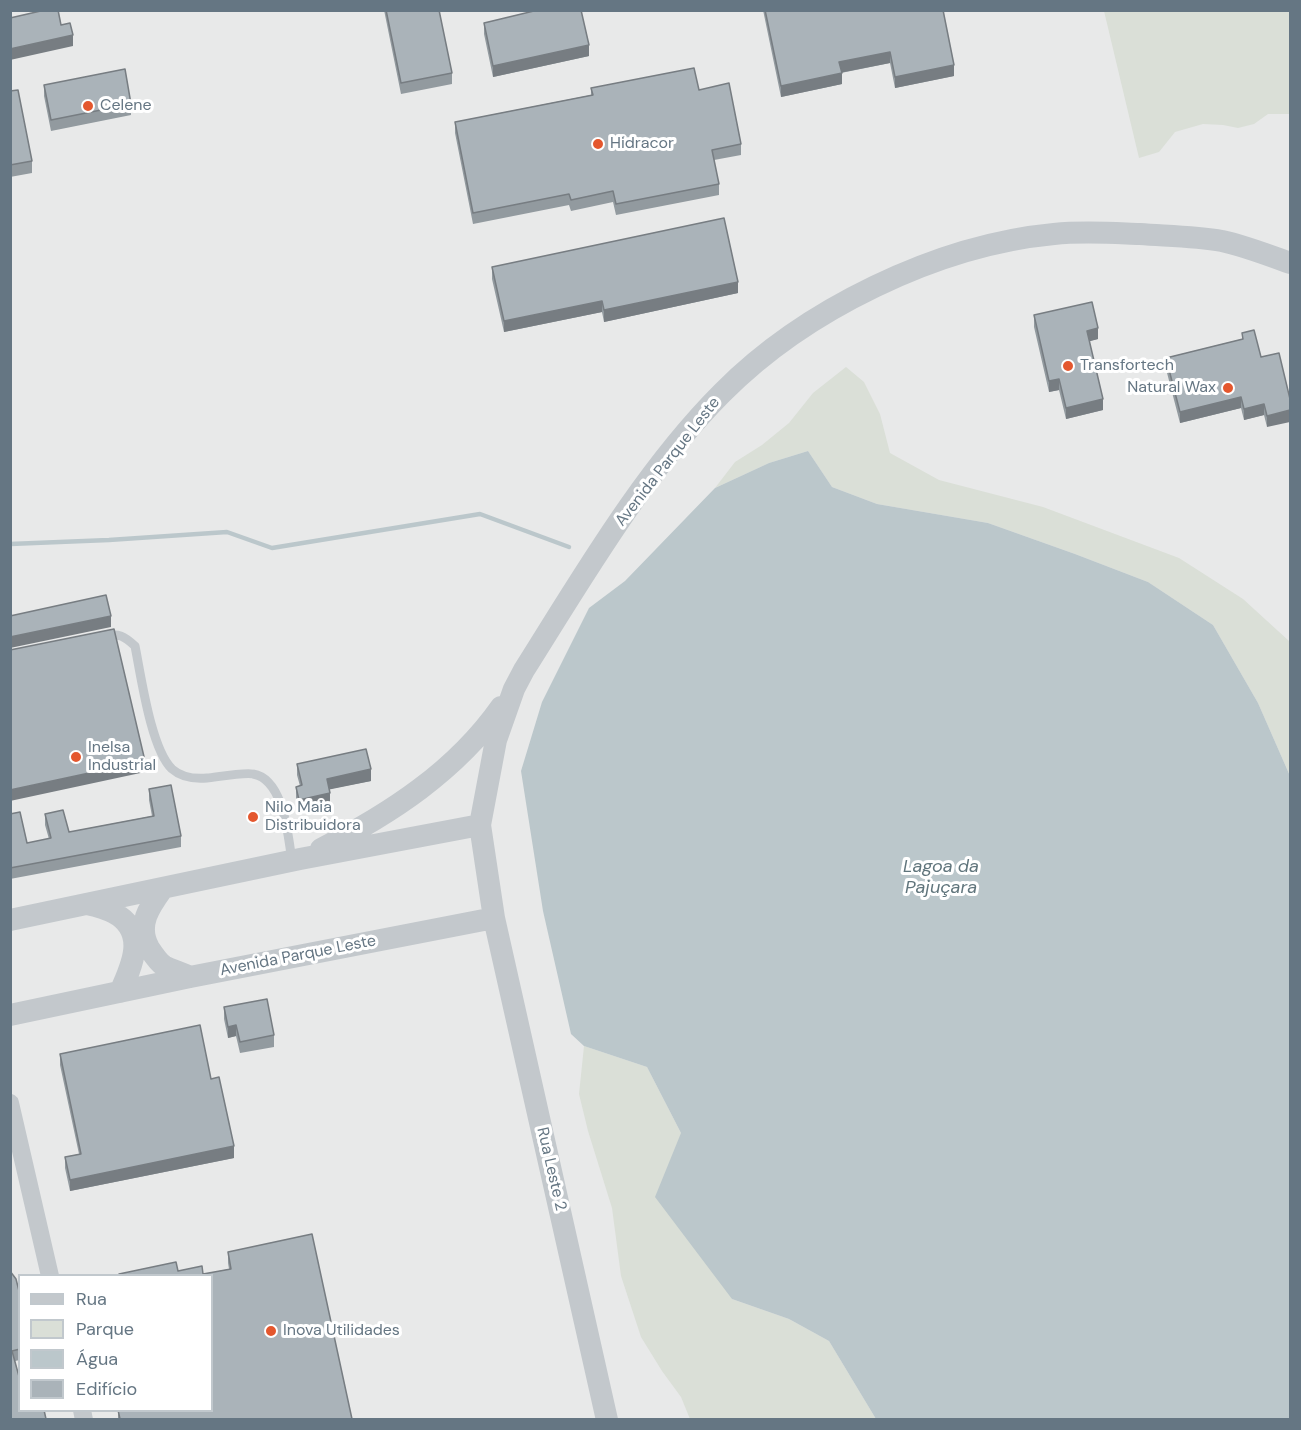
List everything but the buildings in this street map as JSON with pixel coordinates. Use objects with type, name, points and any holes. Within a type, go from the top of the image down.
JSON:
[{"type":"street","name":"Avenida Parque Leste","points":[[10,1015],[190,977],[494,918],[480,825],[496,740],[514,689],[607,540],[696,421],[745,370],[804,325],[882,284],[961,253],[1007,241],[1055,233],[1090,232],[1206,239],[1257,251],[1290,263]]},
{"type":"street","points":[[296,860],[350,835],[423,789],[468,747],[492,720],[514,689]]},
{"type":"street","points":[[10,920],[296,860],[480,825]]},
{"type":"street","points":[[163,888],[144,918],[143,930],[153,954],[163,965],[190,977]]},
{"type":"street","points":[[87,904],[120,916],[128,926],[133,938],[135,951],[132,966],[120,992]]},
{"type":"street","name":"Rua Leste 2","points":[[494,918],[607,1419]]},
{"type":"street","points":[[10,1103],[50,1274]]},
{"type":"lane","points":[[96,638],[117,633],[135,646],[153,732],[161,752],[172,769],[183,776],[199,778],[251,773],[263,777],[271,786],[283,810],[296,860]]},
{"type":"shaded area","points":[[10,11],[1290,11],[1290,1419],[11,1419]]},
{"type":"green space","points":[[1104,11],[1290,11],[1290,114],[1268,114],[1254,124],[1238,128],[1203,124],[1175,132],[1159,152],[1139,158]]},
{"type":"green space","points":[[846,367],[864,382],[880,414],[890,453],[939,480],[1043,507],[1179,558],[1243,599],[1289,641],[1290,776],[1258,703],[1213,625],[1148,582],[988,523],[877,504],[832,487],[808,451],[769,463],[715,488],[735,462],[762,445],[789,423],[813,393]]},
{"type":"green space","points":[[584,1046],[647,1067],[681,1133],[732,1299],[789,1319],[829,1341],[876,1419],[690,1419],[681,1397],[641,1337],[621,1276],[612,1208],[579,1094]]},
{"type":"water","name":"Lagoa da Pajuçara","points":[[808,451],[832,487],[877,504],[988,523],[1148,582],[1213,625],[1258,703],[1290,776],[1290,1419],[876,1419],[829,1341],[789,1319],[732,1299],[655,1197],[681,1133],[647,1067],[584,1046],[571,1034],[543,911],[521,771],[542,702],[589,608],[625,581],[715,488],[769,463]]},
{"type":"waterway","points":[[10,544],[227,532],[272,548],[480,514],[569,547]]},
{"type":"place","name":"Celene","points":[[88,106]]},
{"type":"place","name":"Hidracor","points":[[598,144]]},
{"type":"place","name":"Transfortech","points":[[1068,366]]},
{"type":"place","name":"Natural Wax","points":[[1228,388]]},
{"type":"place","name":"Inelsa Industrial","points":[[76,757]]},
{"type":"place","name":"Nilo Maia Distribuidora","points":[[253,817]]},
{"type":"place","name":"Inova Utilidades","points":[[271,1331]]}]
